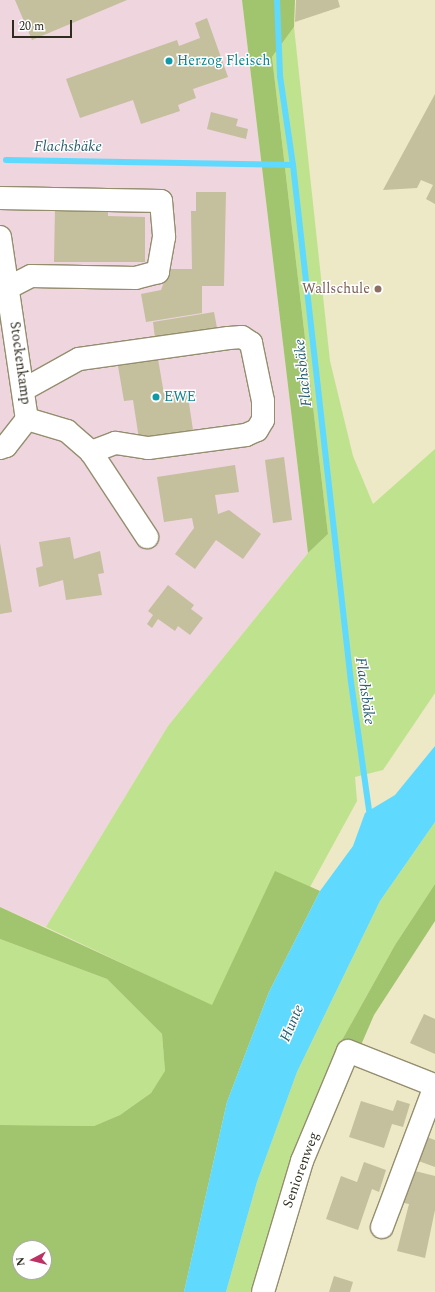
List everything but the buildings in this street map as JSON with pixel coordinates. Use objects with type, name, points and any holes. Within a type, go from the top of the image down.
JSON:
[{"type":"street","points":[[0,198],[161,200],[164,238],[158,272],[136,278],[31,276],[9,287]]},
{"type":"street","name":"Stockenkamp","points":[[0,237],[9,287],[27,419],[6,446],[0,448]]},
{"type":"street","points":[[23,390],[79,359],[229,338],[242,337],[251,342],[263,400],[263,420],[257,430],[246,436],[148,448],[115,443],[91,452],[147,537]]},
{"type":"street","name":"Stockenkamp","points":[[27,419],[67,431],[91,452]]},
{"type":"street","name":"Seniorenweg","points":[[264,1292],[302,1161],[348,1051],[434,1085]]},
{"type":"street","points":[[382,1227],[434,1085]]},
{"type":"shaded area","points":[[0,0],[242,0],[308,553],[168,726],[46,927],[0,907]]},
{"type":"green space","points":[[242,0],[295,0],[294,27],[272,57],[328,534],[308,553]]},
{"type":"green space","points":[[294,27],[330,361],[353,456],[373,504],[435,449],[435,693],[383,770],[355,777],[357,801],[310,887],[275,872],[212,1006],[46,927],[168,726],[308,553],[328,534],[272,57]]},
{"type":"green space","points":[[435,822],[435,884],[395,945],[332,1058],[273,1217],[254,1292],[226,1292],[257,1182],[297,1072],[380,901]]},
{"type":"green space","points":[[275,871],[320,891],[269,992],[227,1102],[184,1292],[0,1292],[0,1125],[94,1126],[120,1115],[151,1093],[165,1071],[162,1034],[107,979],[0,939],[0,907],[212,1005]]},
{"type":"green space","points":[[435,884],[435,921],[374,1015],[254,1292],[273,1217],[332,1058],[395,945]]},
{"type":"green space","points":[[0,939],[107,979],[162,1034],[165,1072],[151,1093],[120,1115],[94,1126],[0,1125]]},
{"type":"water","name":"Hunte","points":[[435,746],[435,822],[380,901],[297,1072],[257,1182],[226,1292],[184,1292],[227,1102],[269,992],[320,891],[353,846],[365,813],[395,795]]},
{"type":"waterway","points":[[277,0],[280,76],[293,165]]},
{"type":"waterway","name":"Flachsbäke","points":[[6,160],[293,165],[351,682],[370,818]]},
{"type":"place","name":"Herzog Fleisch","points":[[169,61]]},
{"type":"place","name":"Wallschule","points":[[378,289]]},
{"type":"place","name":"EWE","points":[[156,397]]}]
